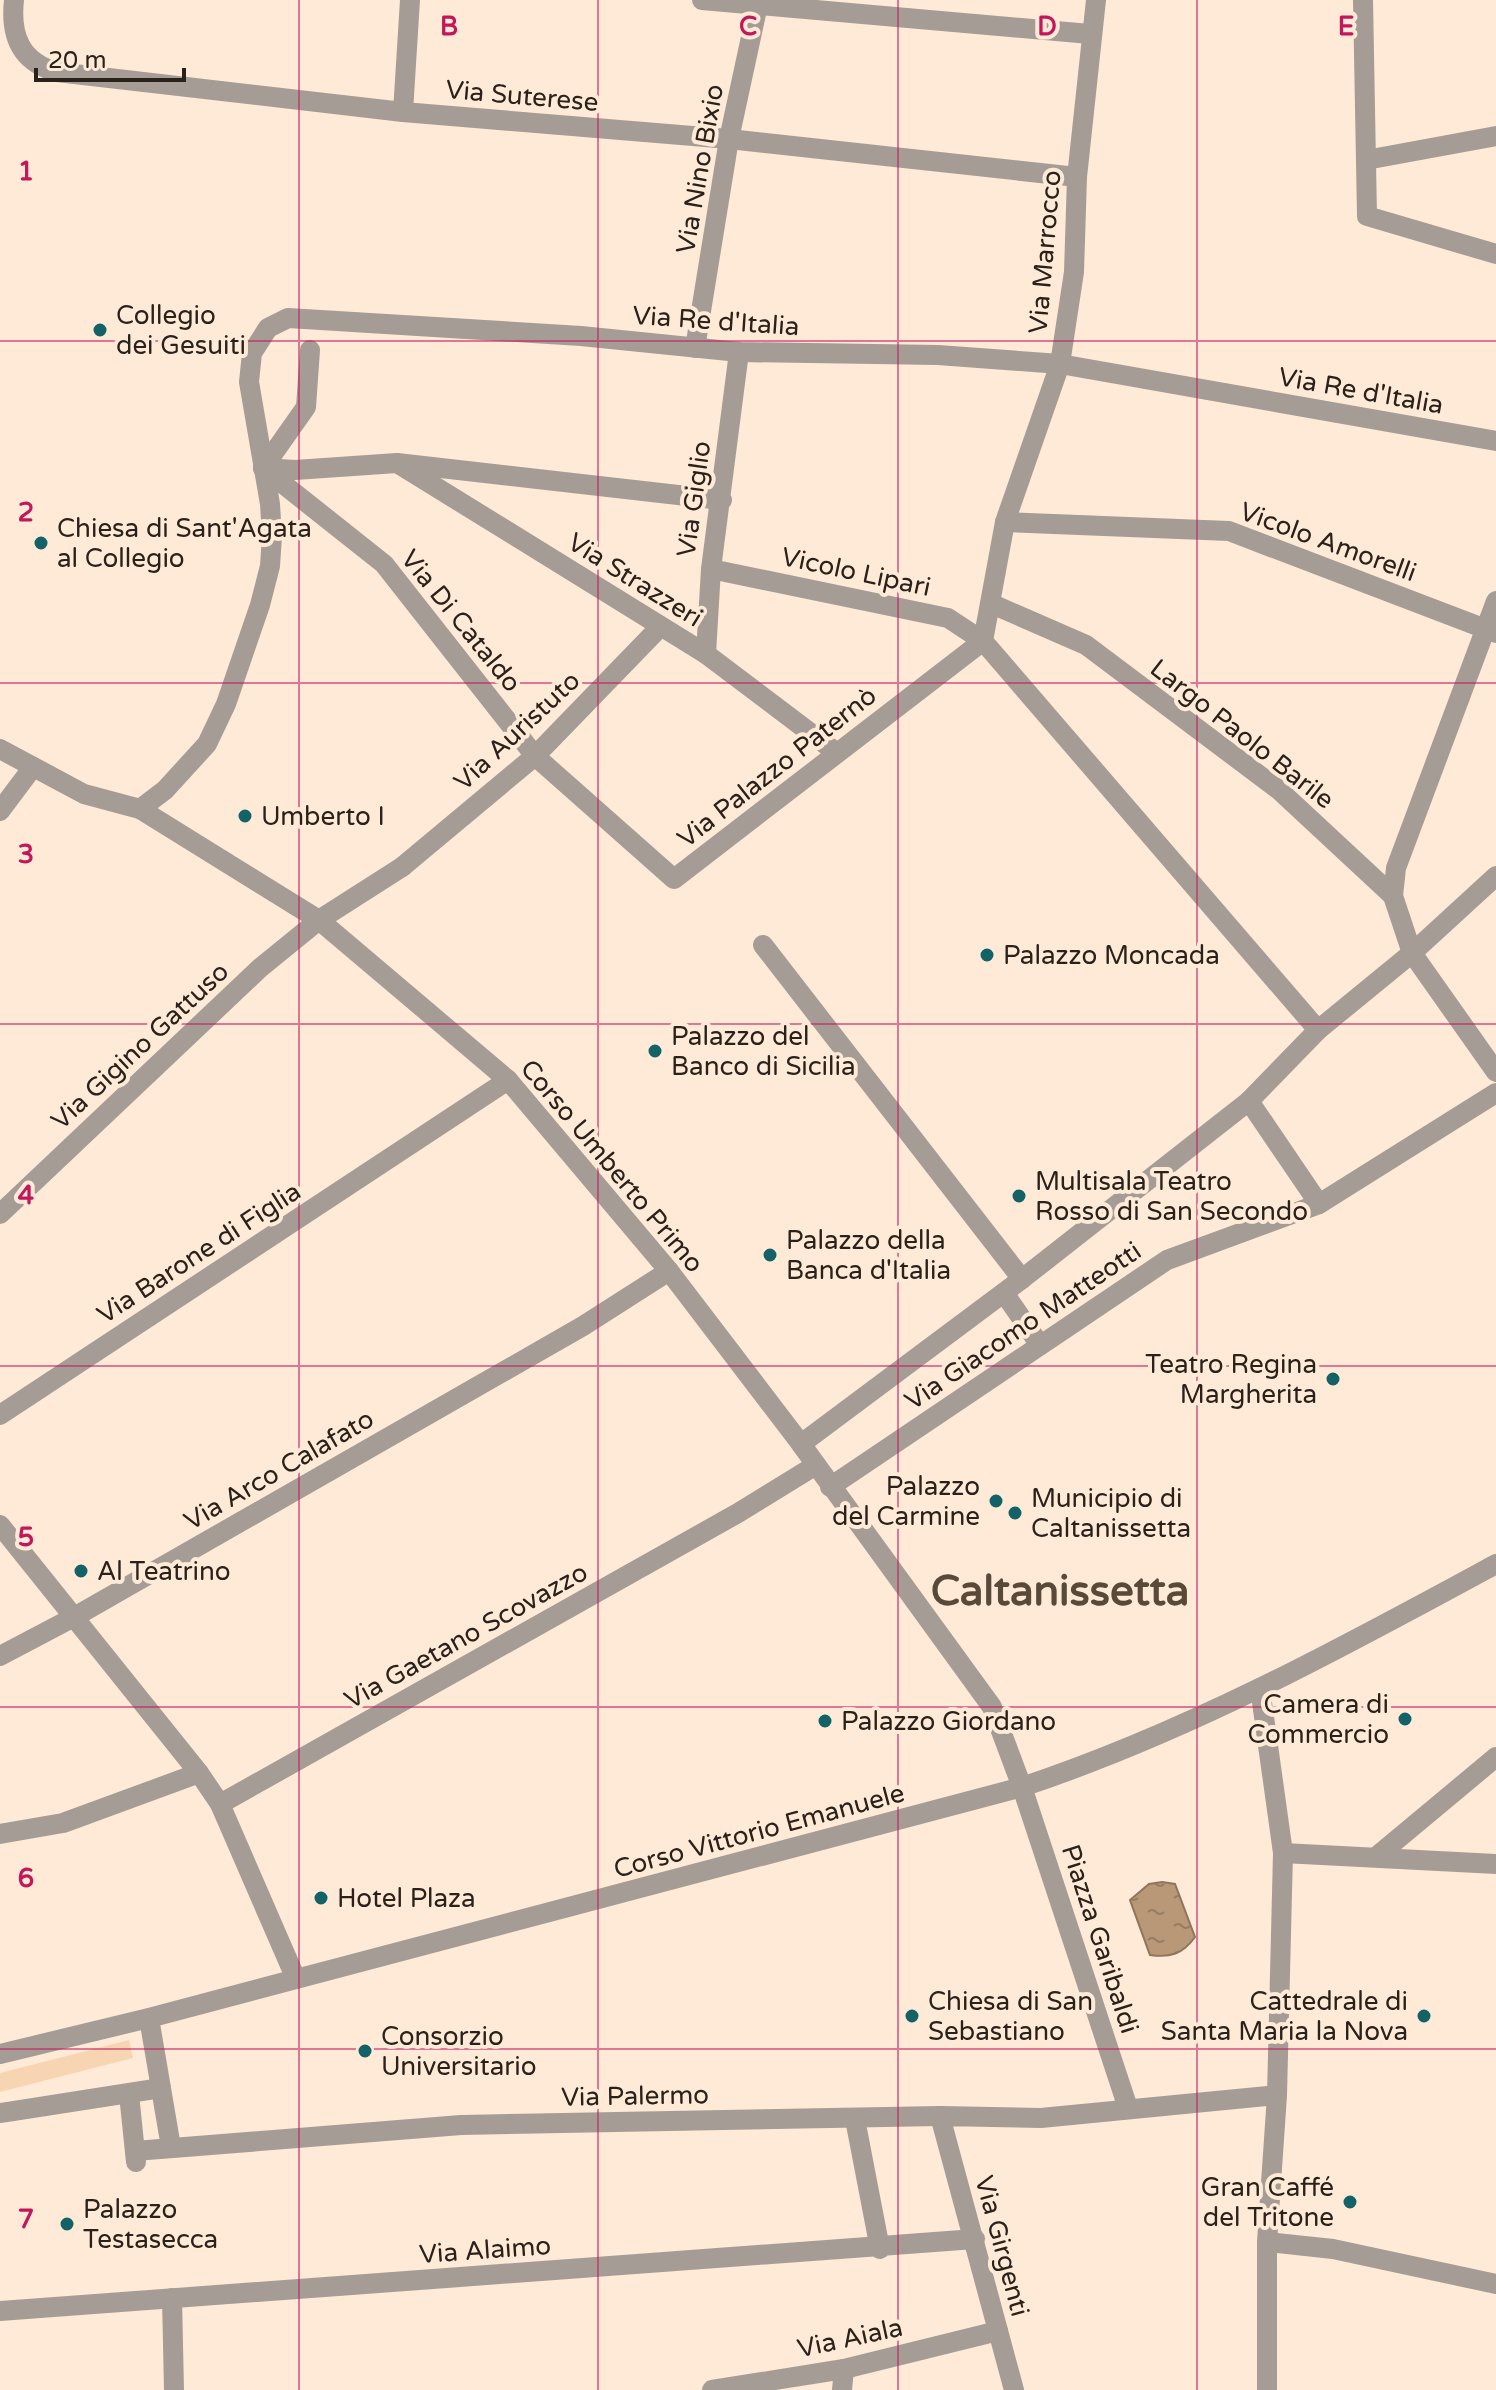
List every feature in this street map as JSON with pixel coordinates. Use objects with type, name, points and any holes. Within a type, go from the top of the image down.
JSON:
[{"type":"street","name":"Via Suterese","points":[[14,0],[12,18],[20,46],[35,66],[57,72],[403,112],[729,139],[1077,177]]},
{"type":"street","points":[[403,112],[410,0]]},
{"type":"street","points":[[702,0],[1090,34]]},
{"type":"street","name":"Via Marrocco","points":[[983,641],[1005,522],[1060,364],[1074,272],[1077,177],[1096,0]]},
{"type":"street","points":[[1363,0],[1367,216],[1496,254]]},
{"type":"street","name":"Via Nino Bixio","points":[[695,348],[729,139],[759,3]]},
{"type":"street","points":[[1366,160],[1496,136]]},
{"type":"street","name":"Via Re d'Italia","points":[[140,809],[165,790],[207,744],[226,704],[270,566],[270,504],[249,382],[252,353],[268,328],[288,318],[581,336],[739,352],[938,355],[1060,364],[1496,441]]},
{"type":"street","points":[[263,468],[306,407],[310,350]]},
{"type":"street","name":"Via Giglio","points":[[706,654],[711,569],[739,352]]},
{"type":"street","points":[[263,468],[295,470],[397,463],[722,500]]},
{"type":"street","name":"Via Strazzeri","points":[[397,463],[706,654],[837,753]]},
{"type":"street","name":"Via Di Cataldo","points":[[263,468],[384,564],[535,756]]},
{"type":"street","name":"Vicolo Amorelli","points":[[1005,522],[1229,531],[1491,631]]},
{"type":"street","name":"Vicolo Lipari","points":[[711,569],[948,618],[983,641]]},
{"type":"street","points":[[1393,896],[1396,868],[1491,631],[1496,601]]},
{"type":"street","name":"Largo Paolo Barile","points":[[992,604],[1086,645],[1279,790],[1393,896],[1412,953],[1496,1072]]},
{"type":"street","name":"Via Auristuto","points":[[319,920],[402,867],[535,756],[660,627]]},
{"type":"street","points":[[983,641],[1318,1030]]},
{"type":"street","name":"Via Palazzo Paternò","points":[[535,756],[674,879],[983,641]]},
{"type":"street","name":"Corso Umberto Primo","points":[[0,749],[84,794],[140,809],[319,920],[508,1080],[669,1271],[801,1444],[992,1707],[1022,1787]]},
{"type":"street","points":[[0,811],[33,767]]},
{"type":"street","name":"Via Giacomo Matteotti","points":[[801,1444],[1004,1293],[1249,1101],[1318,1030],[1412,953],[1496,876]]},
{"type":"street","name":"Via Gigino Gattuso","points":[[0,1214],[260,968],[319,920]]},
{"type":"street","points":[[763,945],[1022,1279]]},
{"type":"street","name":"Via Barone di Figlia","points":[[0,1415],[508,1080]]},
{"type":"street","name":"Via Giacomo Matteotti","points":[[830,1487],[1167,1260],[1319,1204],[1496,1093]]},
{"type":"street","points":[[1249,1101],[1319,1204]]},
{"type":"street","name":"Via Arco Calafato","points":[[0,1656],[76,1616],[583,1326],[669,1271]]},
{"type":"street","points":[[1004,1293],[1040,1345]]},
{"type":"street","name":"Via Gaetano Scovazzo","points":[[220,1804],[738,1513],[816,1465]]},
{"type":"street","points":[[0,1525],[76,1616],[220,1804],[296,1979]]},
{"type":"street","name":"Corso Vittorio Emanuele","points":[[0,2054],[149,2018],[1022,1787],[1086,1764],[1260,1688],[1313,1663],[1496,1564]]},
{"type":"street","points":[[1260,1688],[1283,1853],[1277,2095],[1267,2242],[1267,2390]]},
{"type":"street","points":[[1376,1857],[1496,1757]]},
{"type":"street","points":[[0,1834],[63,1823],[199,1773]]},
{"type":"street","name":"Piazza Garibaldi","points":[[1022,1787],[1128,2108]]},
{"type":"street","points":[[1283,1853],[1496,1864]]},
{"type":"street","points":[[149,2018],[171,2147]]},
{"type":"street","points":[[0,2112],[161,2088]]},
{"type":"street","name":"Via Palermo","points":[[129,2094],[136,2157],[171,2147],[461,2125],[940,2116],[1041,2118],[1128,2108]]},
{"type":"street","points":[[1128,2108],[1277,2095]]},
{"type":"street","name":"Via Girgenti","points":[[940,2116],[1014,2390]]},
{"type":"street","points":[[855,2119],[880,2249]]},
{"type":"street","name":"Via Alaimo","points":[[0,2311],[880,2249],[975,2239]]},
{"type":"street","points":[[1267,2242],[1333,2249],[1496,2284]]},
{"type":"street","points":[[172,2298],[174,2390]]},
{"type":"street","name":"Via Aiala","points":[[712,2390],[844,2369],[998,2331]]},
{"type":"street","points":[[842,2390],[844,2369]]},
{"type":"shaded area","points":[[129,2040],[133,2058],[0,2092],[0,2073]]},
{"type":"water","points":[[1149,1884],[1175,1884],[1195,1937],[1176,1954],[1164,1956],[1150,1955],[1130,1900]]},
{"type":"place","name":"Collegio dei Gesuiti","points":[[100,330]]},
{"type":"place","name":"Chiesa di Sant'Agata al Collegio","points":[[41,543]]},
{"type":"place","name":"Umberto I","points":[[245,816]]},
{"type":"place","name":"Palazzo Moncada","points":[[987,955]]},
{"type":"place","name":"Palazzo del Banco di Sicilia","points":[[655,1051]]},
{"type":"place","name":"Multisala Teatro Rosso di San Secondo","points":[[1019,1196]]},
{"type":"place","name":"Palazzo della Banca d'Italia","points":[[770,1255]]},
{"type":"place","name":"Teatro Regina Margherita","points":[[1333,1379]]},
{"type":"place","name":"Palazzo del Carmine","points":[[996,1501]]},
{"type":"place","name":"Municipio di Caltanissetta","points":[[1015,1513]]},
{"type":"place","name":"Al Teatrino","points":[[81,1571]]},
{"type":"place","name":"Camera di Commercio","points":[[1405,1719]]},
{"type":"place","name":"Palazzo Giordano","points":[[825,1721]]},
{"type":"place","name":"Hotel Plaza","points":[[321,1898]]},
{"type":"place","name":"Chiesa di San Sebastiano","points":[[912,2016]]},
{"type":"place","name":"Cattedrale di Santa Maria la Nova","points":[[1424,2016]]},
{"type":"place","name":"Consorzio Universitario","points":[[365,2051]]},
{"type":"place","name":"Gran Caffé del Tritone","points":[[1350,2202]]},
{"type":"place","name":"Palazzo Testasecca","points":[[67,2224]]},
{"type":"district","name":"Caltanissetta","points":[[1060,1591]]}]
